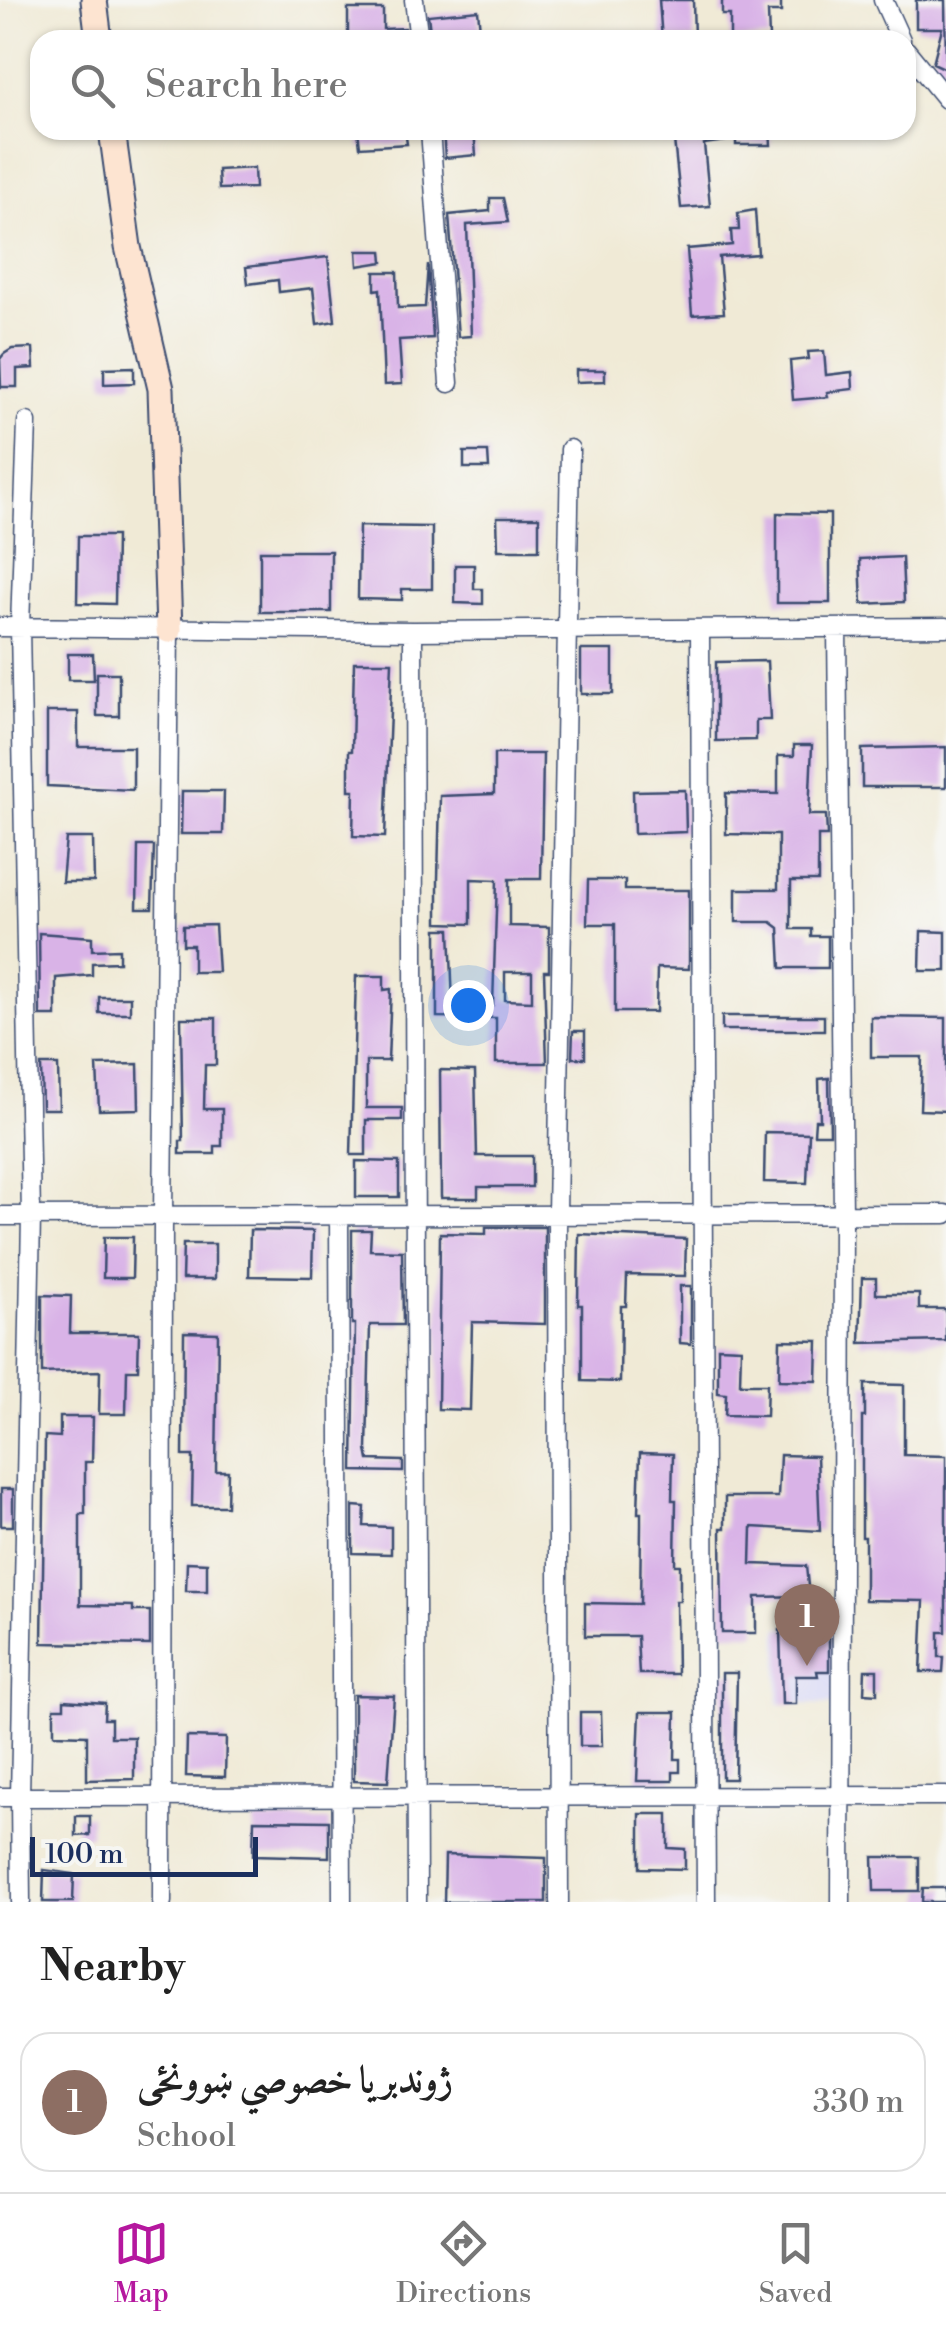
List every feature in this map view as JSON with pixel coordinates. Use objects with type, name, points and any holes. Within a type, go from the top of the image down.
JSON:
[{"type":"street","points":[[94,0],[98,30]]},
{"type":"street","points":[[414,0],[418,30]]},
{"type":"street","points":[[883,0],[896,30]]},
{"type":"street","points":[[916,62],[946,99]]},
{"type":"street","points":[[113,140],[128,247],[161,388],[168,630],[162,1902]]},
{"type":"street","points":[[431,140],[448,383]]},
{"type":"street","points":[[21,1902],[31,1216],[20,626],[26,422]]},
{"type":"street","points":[[559,1902],[557,1214],[570,449]]},
{"type":"street","points":[[0,627],[413,631],[946,627]]},
{"type":"street","points":[[700,628],[706,1902]]},
{"type":"street","points":[[837,628],[842,1214],[841,1902]]},
{"type":"street","points":[[413,631],[417,1902]]},
{"type":"street","points":[[0,1216],[946,1214]]},
{"type":"street","points":[[339,1215],[342,1902]]},
{"type":"street","points":[[0,1798],[946,1796]]},
{"type":"shaded area","points":[[778,1628],[836,1628],[836,1704],[778,1704]]},
{"type":"building","points":[[659,0],[693,0],[694,30],[661,30]]},
{"type":"building","points":[[722,0],[781,0],[781,12],[768,12],[769,30],[730,30],[730,15],[722,15]]},
{"type":"building","points":[[916,0],[945,0],[946,69],[933,63],[942,28],[916,28]]},
{"type":"building","points":[[348,9],[383,9],[383,29],[405,30],[348,30]]},
{"type":"building","points":[[478,10],[480,30],[430,30],[428,15]]},
{"type":"building","points":[[359,140],[406,140],[407,144],[360,147]]},
{"type":"building","points":[[444,140],[475,140],[476,155],[445,158]]},
{"type":"building","points":[[674,140],[726,140],[704,144],[710,206],[681,208]]},
{"type":"building","points":[[736,140],[771,140],[771,145],[736,145]]},
{"type":"building","points":[[254,168],[255,188],[219,189],[218,170]]},
{"type":"building","points":[[490,198],[503,198],[508,222],[467,225],[471,336],[458,337],[449,215],[490,211]]},
{"type":"building","points":[[755,210],[758,254],[719,257],[724,313],[692,315],[687,249],[732,245],[731,230],[739,230],[738,213]]},
{"type":"building","points":[[357,251],[382,251],[383,262],[358,266]]},
{"type":"building","points":[[328,257],[335,321],[317,324],[313,288],[279,292],[278,280],[248,284],[246,267]]},
{"type":"building","points":[[428,264],[433,338],[399,340],[402,384],[384,385],[380,289],[375,290],[375,272],[397,272],[398,308],[425,307]]},
{"type":"building","points":[[33,348],[34,368],[17,369],[17,387],[1,387],[0,359],[4,354],[12,349]]},
{"type":"building","points":[[824,351],[826,375],[852,372],[853,389],[827,392],[828,397],[793,400],[790,361],[809,359],[808,352]]},
{"type":"building","points":[[134,367],[134,383],[104,384],[104,368]]},
{"type":"building","points":[[576,370],[605,370],[605,381],[576,382]]},
{"type":"building","points":[[464,452],[488,452],[489,468],[464,468]]},
{"type":"building","points":[[777,513],[830,514],[830,603],[777,603]]},
{"type":"building","points":[[497,517],[539,517],[539,550],[498,550]]},
{"type":"building","points":[[359,526],[432,527],[432,589],[402,589],[402,600],[358,599]]},
{"type":"building","points":[[78,536],[116,536],[115,604],[77,603]]},
{"type":"building","points":[[260,551],[331,551],[331,612],[260,612]]},
{"type":"building","points":[[902,557],[904,602],[862,604],[860,559]]},
{"type":"building","points":[[455,565],[474,565],[474,589],[483,589],[483,604],[455,603]]},
{"type":"building","points":[[581,650],[613,650],[613,694],[581,694]]},
{"type":"building","points":[[68,654],[93,654],[94,680],[68,680]]},
{"type":"building","points":[[767,661],[770,720],[756,720],[756,740],[716,741],[716,662]]},
{"type":"building","points":[[354,662],[392,662],[385,837],[353,836],[354,790],[349,790],[349,751]]},
{"type":"building","points":[[97,673],[119,673],[119,716],[97,716]]},
{"type":"building","points":[[47,712],[78,712],[78,747],[133,747],[133,790],[47,786]]},
{"type":"building","points":[[794,745],[812,745],[809,815],[826,815],[827,836],[818,836],[818,881],[791,881],[791,929],[811,929],[811,936],[828,936],[828,968],[781,968],[779,928],[771,922],[736,922],[736,889],[778,889],[778,835],[726,834],[726,793],[778,794],[778,756],[794,756]]},
{"type":"building","points":[[946,747],[946,787],[862,787],[862,749]]},
{"type":"building","points":[[494,754],[543,754],[541,879],[509,879],[509,926],[549,927],[549,971],[544,971],[547,1063],[496,1063],[496,1018],[437,1017],[437,929],[450,929],[453,1005],[493,1005],[497,880],[471,879],[471,924],[438,923],[440,796],[494,794]],"holes":[[[505,972],[532,972],[532,1001],[505,1000]]]},
{"type":"building","points":[[685,790],[686,832],[634,834],[633,791]]},
{"type":"building","points":[[182,791],[224,791],[223,834],[181,834]]},
{"type":"building","points":[[66,838],[93,838],[94,882],[62,882]]},
{"type":"building","points":[[138,846],[154,846],[152,908],[137,908]]},
{"type":"building","points":[[588,880],[625,880],[625,890],[689,890],[689,969],[657,968],[656,1012],[615,1012],[615,924],[587,924]]},
{"type":"building","points":[[215,925],[218,972],[193,972],[193,945],[183,945],[183,926]]},
{"type":"building","points":[[921,931],[946,932],[946,971],[920,971]]},
{"type":"building","points":[[39,933],[92,937],[92,950],[119,949],[119,962],[92,963],[92,975],[56,978],[56,1016],[40,1016]]},
{"type":"building","points":[[356,976],[384,976],[384,990],[391,989],[388,1061],[366,1061],[366,1108],[402,1108],[402,1120],[366,1120],[366,1155],[351,1155]]},
{"type":"building","points":[[99,997],[130,997],[130,1013],[99,1013]]},
{"type":"building","points":[[722,1016],[824,1016],[824,1030],[722,1030]]},
{"type":"building","points":[[871,1017],[946,1018],[946,1111],[920,1110],[922,1057],[871,1057]]},
{"type":"building","points":[[181,1018],[216,1018],[216,1065],[205,1065],[204,1109],[222,1109],[222,1146],[215,1146],[215,1154],[180,1154]]},
{"type":"building","points":[[573,1031],[585,1031],[585,1058],[572,1058]]},
{"type":"building","points":[[138,1064],[139,1109],[99,1110],[97,1065]]},
{"type":"building","points":[[41,1065],[58,1065],[59,1109],[42,1109]]},
{"type":"building","points":[[440,1070],[475,1071],[477,1156],[532,1156],[532,1187],[478,1187],[478,1198],[441,1198]]},
{"type":"building","points":[[829,1078],[830,1134],[814,1134],[815,1120],[820,1120],[819,1079]]},
{"type":"building","points":[[765,1132],[809,1133],[807,1183],[764,1182]]},
{"type":"building","points":[[356,1161],[399,1162],[399,1197],[356,1197]]},
{"type":"building","points":[[486,1227],[545,1227],[545,1324],[472,1322],[470,1410],[438,1409],[440,1233],[486,1234]]},
{"type":"building","points":[[250,1230],[313,1231],[312,1277],[249,1276]]},
{"type":"building","points":[[352,1230],[371,1230],[370,1250],[402,1251],[403,1325],[370,1325],[367,1450],[369,1460],[403,1461],[403,1472],[353,1471]]},
{"type":"building","points":[[579,1234],[686,1239],[685,1276],[627,1275],[626,1306],[621,1306],[620,1382],[582,1381]]},
{"type":"building","points":[[104,1237],[133,1237],[132,1278],[103,1278]]},
{"type":"building","points":[[183,1244],[215,1244],[215,1279],[182,1279]]},
{"type":"building","points":[[862,1278],[876,1278],[876,1294],[919,1294],[919,1309],[946,1309],[946,1341],[860,1343]]},
{"type":"building","points":[[680,1286],[691,1286],[691,1344],[680,1343]]},
{"type":"building","points":[[42,1295],[71,1296],[70,1333],[139,1333],[138,1370],[127,1370],[126,1414],[99,1414],[100,1371],[42,1373]]},
{"type":"building","points":[[184,1332],[218,1333],[216,1471],[228,1471],[227,1506],[192,1506],[193,1456],[183,1456]]},
{"type":"building","points":[[780,1340],[818,1341],[817,1381],[779,1380]]},
{"type":"building","points":[[718,1347],[741,1348],[740,1384],[767,1384],[766,1416],[725,1415],[726,1394],[718,1393]]},
{"type":"building","points":[[865,1384],[904,1385],[904,1455],[946,1456],[946,1632],[939,1632],[943,1672],[921,1672],[924,1601],[865,1600]]},
{"type":"building","points":[[60,1417],[93,1417],[92,1462],[85,1462],[85,1514],[80,1514],[80,1605],[133,1606],[133,1611],[150,1611],[150,1645],[42,1643],[45,1436],[60,1437]]},
{"type":"building","points":[[640,1453],[673,1454],[675,1565],[680,1565],[680,1601],[676,1601],[677,1674],[639,1674],[637,1636],[585,1636],[585,1603],[640,1604]]},
{"type":"building","points":[[780,1455],[817,1456],[820,1531],[752,1527],[751,1564],[806,1566],[809,1596],[756,1597],[756,1633],[722,1633],[721,1528],[725,1528],[725,1497],[778,1497]]},
{"type":"building","points":[[1,1489],[13,1489],[13,1526],[1,1526]]},
{"type":"building","points":[[353,1506],[365,1507],[364,1526],[391,1527],[391,1554],[353,1553]]},
{"type":"building","points":[[187,1562],[207,1563],[207,1591],[186,1591]]},
{"type":"building","points":[[780,1630],[817,1630],[817,1638],[829,1638],[829,1671],[817,1671],[818,1676],[796,1676],[796,1704],[782,1704]]},
{"type":"building","points":[[865,1670],[877,1670],[877,1694],[864,1693]]},
{"type":"building","points":[[722,1673],[737,1673],[735,1779],[722,1779]]},
{"type":"building","points":[[354,1695],[394,1696],[388,1782],[354,1781]]},
{"type":"building","points":[[64,1700],[105,1703],[104,1719],[111,1719],[111,1737],[134,1737],[134,1779],[87,1780],[87,1735],[54,1734],[54,1708],[64,1708]]},
{"type":"building","points":[[580,1712],[601,1712],[602,1746],[580,1746]]},
{"type":"building","points":[[640,1712],[676,1712],[675,1759],[680,1759],[680,1772],[673,1772],[673,1781],[637,1781]]},
{"type":"building","points":[[187,1737],[226,1738],[225,1777],[186,1776]]},
{"type":"building","points":[[640,1814],[668,1814],[668,1848],[685,1849],[685,1869],[640,1868]]},
{"type":"building","points":[[76,1816],[90,1816],[90,1835],[76,1836]]},
{"type":"building","points":[[254,1820],[329,1821],[329,1857],[253,1855]]},
{"type":"building","points":[[445,1855],[546,1858],[546,1902],[444,1902]]},
{"type":"building","points":[[873,1857],[919,1857],[919,1891],[874,1891]]},
{"type":"building","points":[[44,1870],[74,1874],[73,1902],[43,1902]]},
{"type":"building","points":[[923,1888],[946,1888],[946,1902],[922,1902]]},
{"type":"place","name":"ژوندبریا خصوصي ښوونځی","points":[[807,1666]]}]
